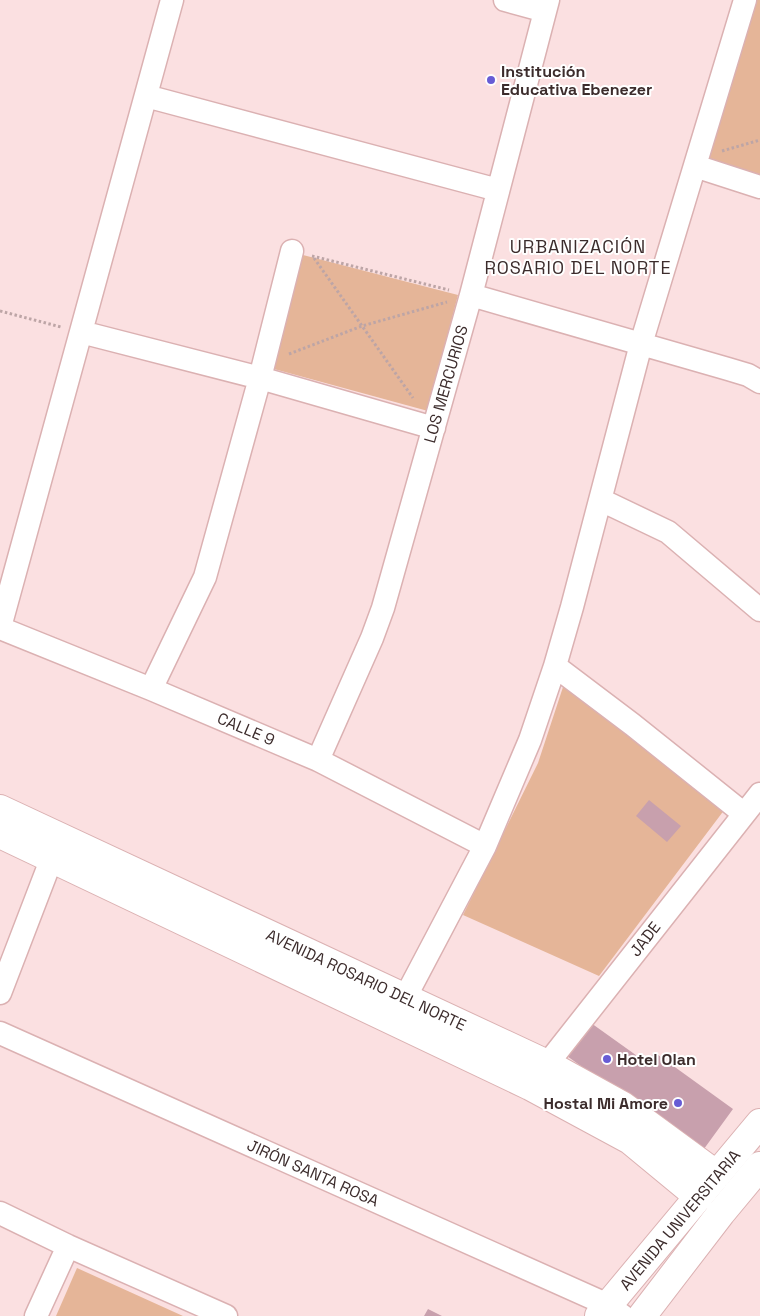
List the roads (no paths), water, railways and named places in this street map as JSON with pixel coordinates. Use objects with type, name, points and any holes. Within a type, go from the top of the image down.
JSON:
[{"type":"street","points":[[0,627],[172,0]]},
{"type":"street","points":[[505,0],[546,5]]},
{"type":"street","points":[[399,1009],[485,846],[530,740],[555,666],[601,500],[641,344],[745,0]]},
{"type":"street","name":"LOS MERCURIOS","points":[[318,760],[372,638],[383,608],[471,295],[546,5]]},
{"type":"street","points":[[146,96],[498,190]]},
{"type":"street","points":[[695,166],[760,187]]},
{"type":"street","points":[[151,689],[205,577],[262,370],[302,253]]},
{"type":"street","points":[[471,295],[748,375],[760,382]]},
{"type":"street","points":[[81,332],[262,370],[434,428]]},
{"type":"street","points":[[601,500],[668,532],[760,610]]},
{"type":"street","name":"CALLE 9","points":[[0,627],[318,760],[485,846]]},
{"type":"street","points":[[555,666],[633,725],[743,814]]},
{"type":"street","name":"JADE","points":[[530,1086],[760,794]]},
{"type":"street","name":"AVENIDA ROSARIO DEL NORTE","points":[[0,810],[56,848],[399,1009],[547,1064],[623,1106],[717,1175]]},
{"type":"street","name":"AVENIDA ROSARIO DEL NORTE","points":[[0,834],[56,848]]},
{"type":"street","points":[[0,993],[56,848]]},
{"type":"street","name":"AVENIDA ROSARIO DEL NORTE","points":[[399,1009],[530,1086],[630,1140],[699,1197]]},
{"type":"street","name":"JIRÓN SANTA ROSA","points":[[0,1033],[610,1312]]},
{"type":"street","name":"AVENIDA UNIVERSITARIA","points":[[610,1312],[699,1197],[760,1124]]},
{"type":"street","name":"AVENIDA UNIVERSITARIA","points":[[642,1316],[721,1213],[760,1166]]},
{"type":"street","points":[[0,1214],[226,1316]]},
{"type":"street","points":[[36,1316],[68,1246]]},
{"type":"place","name":"Institución Educativa Ebenezer","points":[[491,80]]},
{"type":"place","name":"Hotel Olan","points":[[607,1059]]},
{"type":"place","name":"Hostal Mi Amore","points":[[678,1103]]},
{"type":"district","name":"URBANIZACIÓN ROSARIO DEL NORTE","points":[[578,256]]}]
